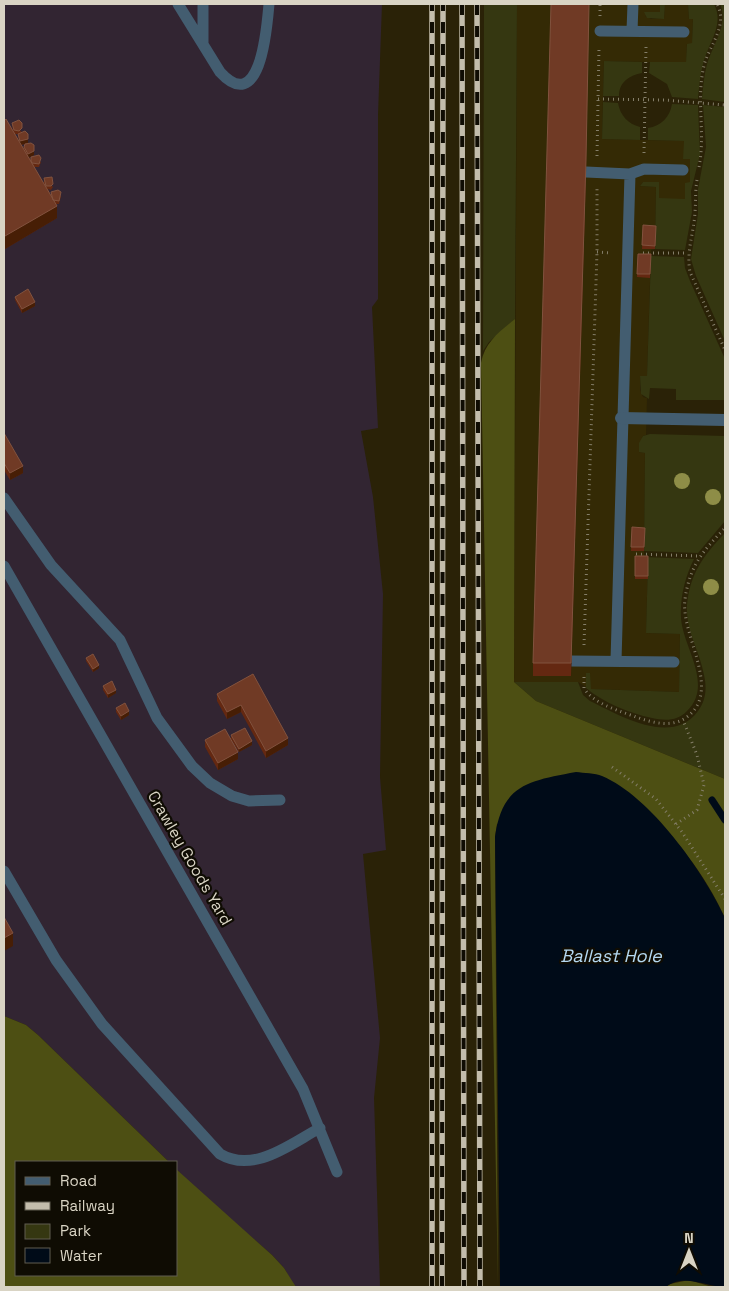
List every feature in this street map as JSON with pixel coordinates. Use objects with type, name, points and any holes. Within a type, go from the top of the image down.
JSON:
[{"type":"street","points":[[621,418],[725,420]]},
{"type":"lane","points":[[178,4],[225,77],[235,82],[248,81],[254,76],[259,65],[268,4]]},
{"type":"lane","points":[[203,4],[202,35],[204,47]]},
{"type":"lane","points":[[632,31],[633,4]]},
{"type":"lane","points":[[600,31],[684,32]]},
{"type":"lane","points":[[586,172],[630,174],[644,169],[683,170]]},
{"type":"lane","points":[[616,661],[621,418],[630,174]]},
{"type":"lane","points":[[4,498],[61,577],[105,621],[120,640],[157,718],[192,766],[210,783],[232,796],[249,801],[280,800]]},
{"type":"lane","name":"Crawley Goods Yard","points":[[4,566],[298,1081],[320,1128],[337,1172]]},
{"type":"lane","points":[[571,661],[674,662]]},
{"type":"lane","points":[[4,871],[56,960],[102,1024],[220,1154],[238,1161],[256,1160],[320,1128]]},
{"type":"path","points":[[717,4],[721,19],[715,42],[705,62],[700,102],[703,150],[694,194],[695,212],[687,253],[690,272],[725,350]]},
{"type":"path","points":[[644,169],[646,31]]},
{"type":"path","points":[[598,99],[645,99],[725,105]]},
{"type":"path","points":[[627,253],[687,253]]},
{"type":"path","points":[[618,554],[699,556]]},
{"type":"path","points":[[676,824],[697,810],[704,785],[697,755],[683,720]]},
{"type":"path","points":[[612,768],[656,799],[676,824],[725,899]]},
{"type":"shaded area","points":[[4,4],[382,4],[378,115],[378,299],[372,307],[378,428],[361,431],[373,497],[383,594],[380,777],[386,850],[363,854],[380,1038],[374,1098],[380,1287],[295,1287],[284,1268],[272,1255],[178,1171],[178,1161],[168,1161],[26,1025],[4,1016]]},
{"type":"shaded area","points":[[517,4],[660,4],[660,12],[645,16],[651,19],[664,18],[665,4],[688,4],[689,19],[693,19],[692,44],[687,44],[686,63],[604,61],[602,139],[684,141],[690,158],[690,183],[685,183],[685,200],[659,199],[659,182],[643,182],[640,186],[656,187],[655,249],[651,250],[647,376],[640,377],[640,390],[643,397],[647,398],[646,435],[643,436],[639,452],[645,453],[644,559],[648,560],[646,633],[680,634],[679,692],[590,689],[578,682],[514,682]]},
{"type":"shaded area","points":[[515,319],[514,682],[536,701],[725,779],[725,918],[717,901],[688,856],[639,802],[497,824],[495,837],[498,1287],[481,363],[489,343]]},
{"type":"shaded area","points":[[4,1016],[26,1025],[38,1035],[168,1161],[15,1161],[15,1276],[178,1276],[178,1171],[272,1255],[284,1268],[296,1287],[4,1287]]},
{"type":"shaded area","points":[[689,1280],[712,1287],[666,1287],[670,1284]]},
{"type":"green space","points":[[484,4],[517,4],[515,319],[489,342],[483,351]]},
{"type":"green space","points":[[660,4],[665,4],[664,19],[647,18],[644,12],[660,12]]},
{"type":"green space","points":[[688,4],[714,4],[718,19],[717,27],[703,64],[698,99],[672,97],[667,84],[649,73],[650,62],[686,62],[687,44],[692,43],[693,19],[689,19]]},
{"type":"green space","points":[[720,4],[725,4],[725,102],[702,99],[707,64],[723,19]]},
{"type":"green space","points":[[604,61],[642,62],[642,73],[633,75],[623,83],[619,96],[603,96]]},
{"type":"green space","points":[[603,102],[618,103],[625,118],[632,124],[640,127],[640,140],[602,139]]},
{"type":"green space","points":[[672,104],[698,105],[700,154],[691,191],[692,212],[685,250],[655,249],[656,187],[640,186],[643,182],[659,182],[659,198],[685,199],[685,183],[690,182],[690,159],[683,159],[684,141],[648,140],[648,128],[664,120]]},
{"type":"green space","points":[[703,105],[725,107],[725,341],[696,276],[691,259],[698,214],[698,189],[706,147]]},
{"type":"green space","points":[[651,256],[684,257],[685,268],[690,281],[725,359],[725,400],[676,400],[676,389],[650,388],[649,399],[641,394],[640,376],[647,376]]},
{"type":"green space","points":[[650,434],[725,436],[725,521],[698,553],[644,551],[645,453],[639,452],[639,443],[643,436]]},
{"type":"green space","points":[[725,533],[725,779],[536,701],[514,682],[578,682],[583,695],[590,701],[630,720],[660,727],[674,727],[687,721],[701,707],[706,689],[702,666],[688,623],[687,605],[691,583],[699,565]]},
{"type":"green space","points":[[644,557],[694,559],[684,587],[681,602],[681,618],[695,666],[698,689],[695,700],[687,711],[680,717],[671,719],[652,718],[626,710],[609,703],[586,688],[586,673],[590,673],[591,689],[679,692],[680,634],[646,633],[648,560]]},
{"type":"water","name":"Ballast Hole","points":[[576,772],[602,776],[639,800],[674,837],[690,858],[704,879],[725,918],[725,1287],[680,1281],[666,1287],[500,1287],[495,837],[504,806],[520,788],[544,778]]},
{"type":"building","points":[[551,4],[589,4],[571,663],[533,663]]},
{"type":"building","points":[[6,119],[57,206],[5,236],[4,121]]},
{"type":"building","points":[[19,120],[22,123],[22,128],[19,131],[14,130],[12,123]]},
{"type":"building","points":[[25,131],[28,134],[28,139],[20,141],[18,134]]},
{"type":"building","points":[[31,143],[34,145],[34,151],[28,154],[24,147],[25,144]]},
{"type":"building","points":[[39,155],[41,158],[39,164],[32,163],[31,157]]},
{"type":"building","points":[[52,177],[53,184],[46,186],[44,178]]},
{"type":"building","points":[[58,190],[61,192],[59,201],[53,200],[51,192]]},
{"type":"building","points":[[643,225],[656,226],[655,246],[642,245]]},
{"type":"building","points":[[638,254],[651,254],[650,274],[637,274]]},
{"type":"building","points":[[28,289],[35,302],[22,309],[15,297]]},
{"type":"building","points":[[4,433],[23,466],[10,473],[4,463]]},
{"type":"building","points":[[632,527],[645,528],[644,547],[631,547]]},
{"type":"building","points":[[635,556],[648,556],[648,576],[635,576]]},
{"type":"building","points":[[93,654],[99,665],[93,669],[86,658]]},
{"type":"building","points":[[253,674],[288,738],[266,751],[241,705],[227,712],[217,694]]},
{"type":"building","points":[[112,681],[116,690],[108,694],[103,686]]},
{"type":"building","points":[[125,703],[129,711],[121,716],[116,708]]},
{"type":"building","points":[[245,728],[252,741],[239,749],[231,735]]},
{"type":"building","points":[[225,729],[238,752],[218,763],[205,740]]},
{"type":"building","points":[[4,917],[13,933],[4,938]]},
{"type":"waterway","points":[[712,800],[725,820]]},
{"type":"railway","points":[[432,4],[432,1287]]},
{"type":"railway","points":[[442,1287],[443,4]]},
{"type":"railway","points":[[462,4],[464,1287]]},
{"type":"railway","points":[[477,4],[480,1287]]}]
